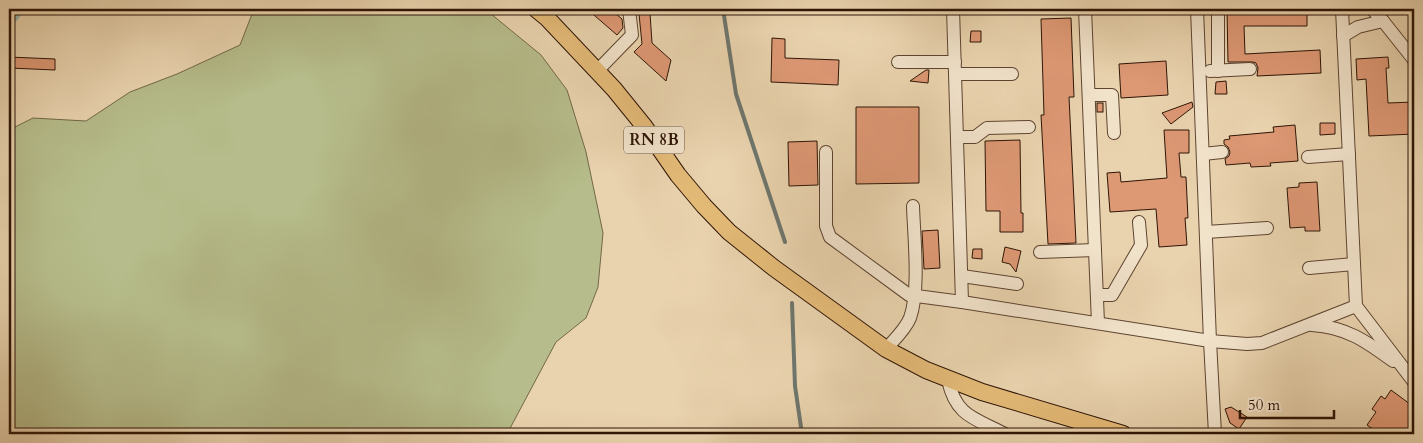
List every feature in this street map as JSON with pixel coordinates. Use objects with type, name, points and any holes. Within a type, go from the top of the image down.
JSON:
[{"type":"main road","name":"RN 8B","points":[[536,9],[598,70],[644,126],[678,174],[704,206],[729,232],[774,268],[886,349],[926,370],[982,392],[1123,434]]},
{"type":"lane","points":[[598,70],[632,35],[629,9]]},
{"type":"lane","points":[[953,9],[962,302]]},
{"type":"lane","points":[[1085,9],[1098,323]]},
{"type":"lane","points":[[1198,9],[1210,341],[1216,434]]},
{"type":"lane","points":[[1218,9],[1218,70]]},
{"type":"lane","points":[[1342,9],[1356,306],[1414,382]]},
{"type":"lane","points":[[1372,9],[1414,60]]},
{"type":"lane","points":[[1343,36],[1358,27],[1382,21]]},
{"type":"lane","points":[[898,62],[1012,74]]},
{"type":"lane","points":[[1200,71],[1250,69]]},
{"type":"lane","points":[[1089,95],[1112,95],[1114,133]]},
{"type":"lane","points":[[957,137],[976,137],[987,128],[1029,127]]},
{"type":"lane","points":[[826,152],[826,226],[830,237],[909,295],[1210,341],[1247,344],[1262,343],[1356,306]]},
{"type":"lane","points":[[1203,154],[1222,152]]},
{"type":"lane","points":[[1308,157],[1349,154]]},
{"type":"lane","points":[[886,349],[909,320],[915,296],[914,206]]},
{"type":"lane","points":[[1097,295],[1112,295],[1141,245],[1139,222]]},
{"type":"lane","points":[[1206,232],[1267,228]]},
{"type":"lane","points":[[1040,252],[1095,250]]},
{"type":"lane","points":[[1309,268],[1354,264]]},
{"type":"lane","points":[[962,276],[1017,284]]},
{"type":"lane","points":[[1309,325],[1328,326],[1357,336],[1374,346],[1405,370]]},
{"type":"lane","points":[[948,380],[956,405],[965,413],[1005,434]]},
{"type":"green space","points":[[254,9],[485,9],[541,55],[567,90],[586,152],[603,233],[598,287],[586,318],[556,342],[507,434],[9,434],[9,130],[33,118],[86,121],[130,92],[177,74],[240,45]]},
{"type":"building","points":[[587,9],[610,9],[622,19],[623,28],[617,35]]},
{"type":"building","points":[[1227,9],[1307,9],[1307,26],[1244,26],[1245,54],[1320,50],[1321,73],[1257,76],[1258,68],[1256,63],[1228,62]]},
{"type":"building","points":[[650,13],[652,43],[671,60],[666,81],[634,52],[642,44],[639,14]]},
{"type":"building","points":[[1071,18],[1074,97],[1069,97],[1076,243],[1048,244],[1041,115],[1044,115],[1041,19]]},
{"type":"building","points":[[971,31],[981,31],[981,42],[970,42]]},
{"type":"building","points":[[772,38],[785,39],[785,58],[839,60],[838,85],[771,82]]},
{"type":"building","points":[[9,57],[55,59],[55,70],[9,68]]},
{"type":"building","points":[[1388,57],[1389,68],[1386,68],[1388,103],[1414,102],[1414,134],[1369,136],[1366,79],[1357,80],[1356,59]]},
{"type":"building","points":[[1166,61],[1168,95],[1121,98],[1119,64]]},
{"type":"building","points":[[926,70],[929,70],[928,83],[910,81]]},
{"type":"building","points":[[1226,81],[1227,94],[1215,94],[1216,82]]},
{"type":"building","points":[[1192,102],[1193,107],[1171,124],[1162,113]]},
{"type":"building","points":[[1097,103],[1103,103],[1103,112],[1097,112]]},
{"type":"building","points":[[856,107],[919,107],[919,183],[856,184]]},
{"type":"building","points":[[1320,123],[1335,123],[1335,134],[1320,135]]},
{"type":"building","points":[[1295,125],[1298,161],[1270,163],[1271,166],[1251,167],[1250,163],[1226,165],[1225,159],[1229,156],[1230,152],[1224,144],[1224,140],[1230,139],[1229,136],[1274,132],[1273,127]]},
{"type":"building","points":[[1164,130],[1189,130],[1189,153],[1179,153],[1181,177],[1186,177],[1188,218],[1185,218],[1187,245],[1159,247],[1156,209],[1110,212],[1107,173],[1120,172],[1121,182],[1167,178]]},
{"type":"building","points":[[1020,140],[1023,232],[1000,232],[1000,211],[986,211],[985,141]]},
{"type":"building","points":[[817,141],[818,185],[789,186],[788,142]]},
{"type":"building","points":[[1317,182],[1320,231],[1305,231],[1305,227],[1290,228],[1287,188],[1299,187],[1299,183]]},
{"type":"building","points":[[938,230],[940,268],[924,269],[922,231]]},
{"type":"building","points":[[1005,247],[1021,251],[1016,272],[1010,264],[1002,262]]},
{"type":"building","points":[[973,249],[982,249],[982,259],[972,258]]},
{"type":"building","points":[[1391,390],[1414,407],[1414,434],[1380,434],[1367,425],[1376,412],[1372,409],[1381,396],[1385,399]]},
{"type":"building","points":[[1231,407],[1247,417],[1239,429],[1230,423],[1225,409]]},
{"type":"waterway","points":[[9,13],[12,9]]},
{"type":"waterway","points":[[723,9],[736,94],[785,242]]},
{"type":"waterway","points":[[792,303],[795,386],[802,434]]}]
